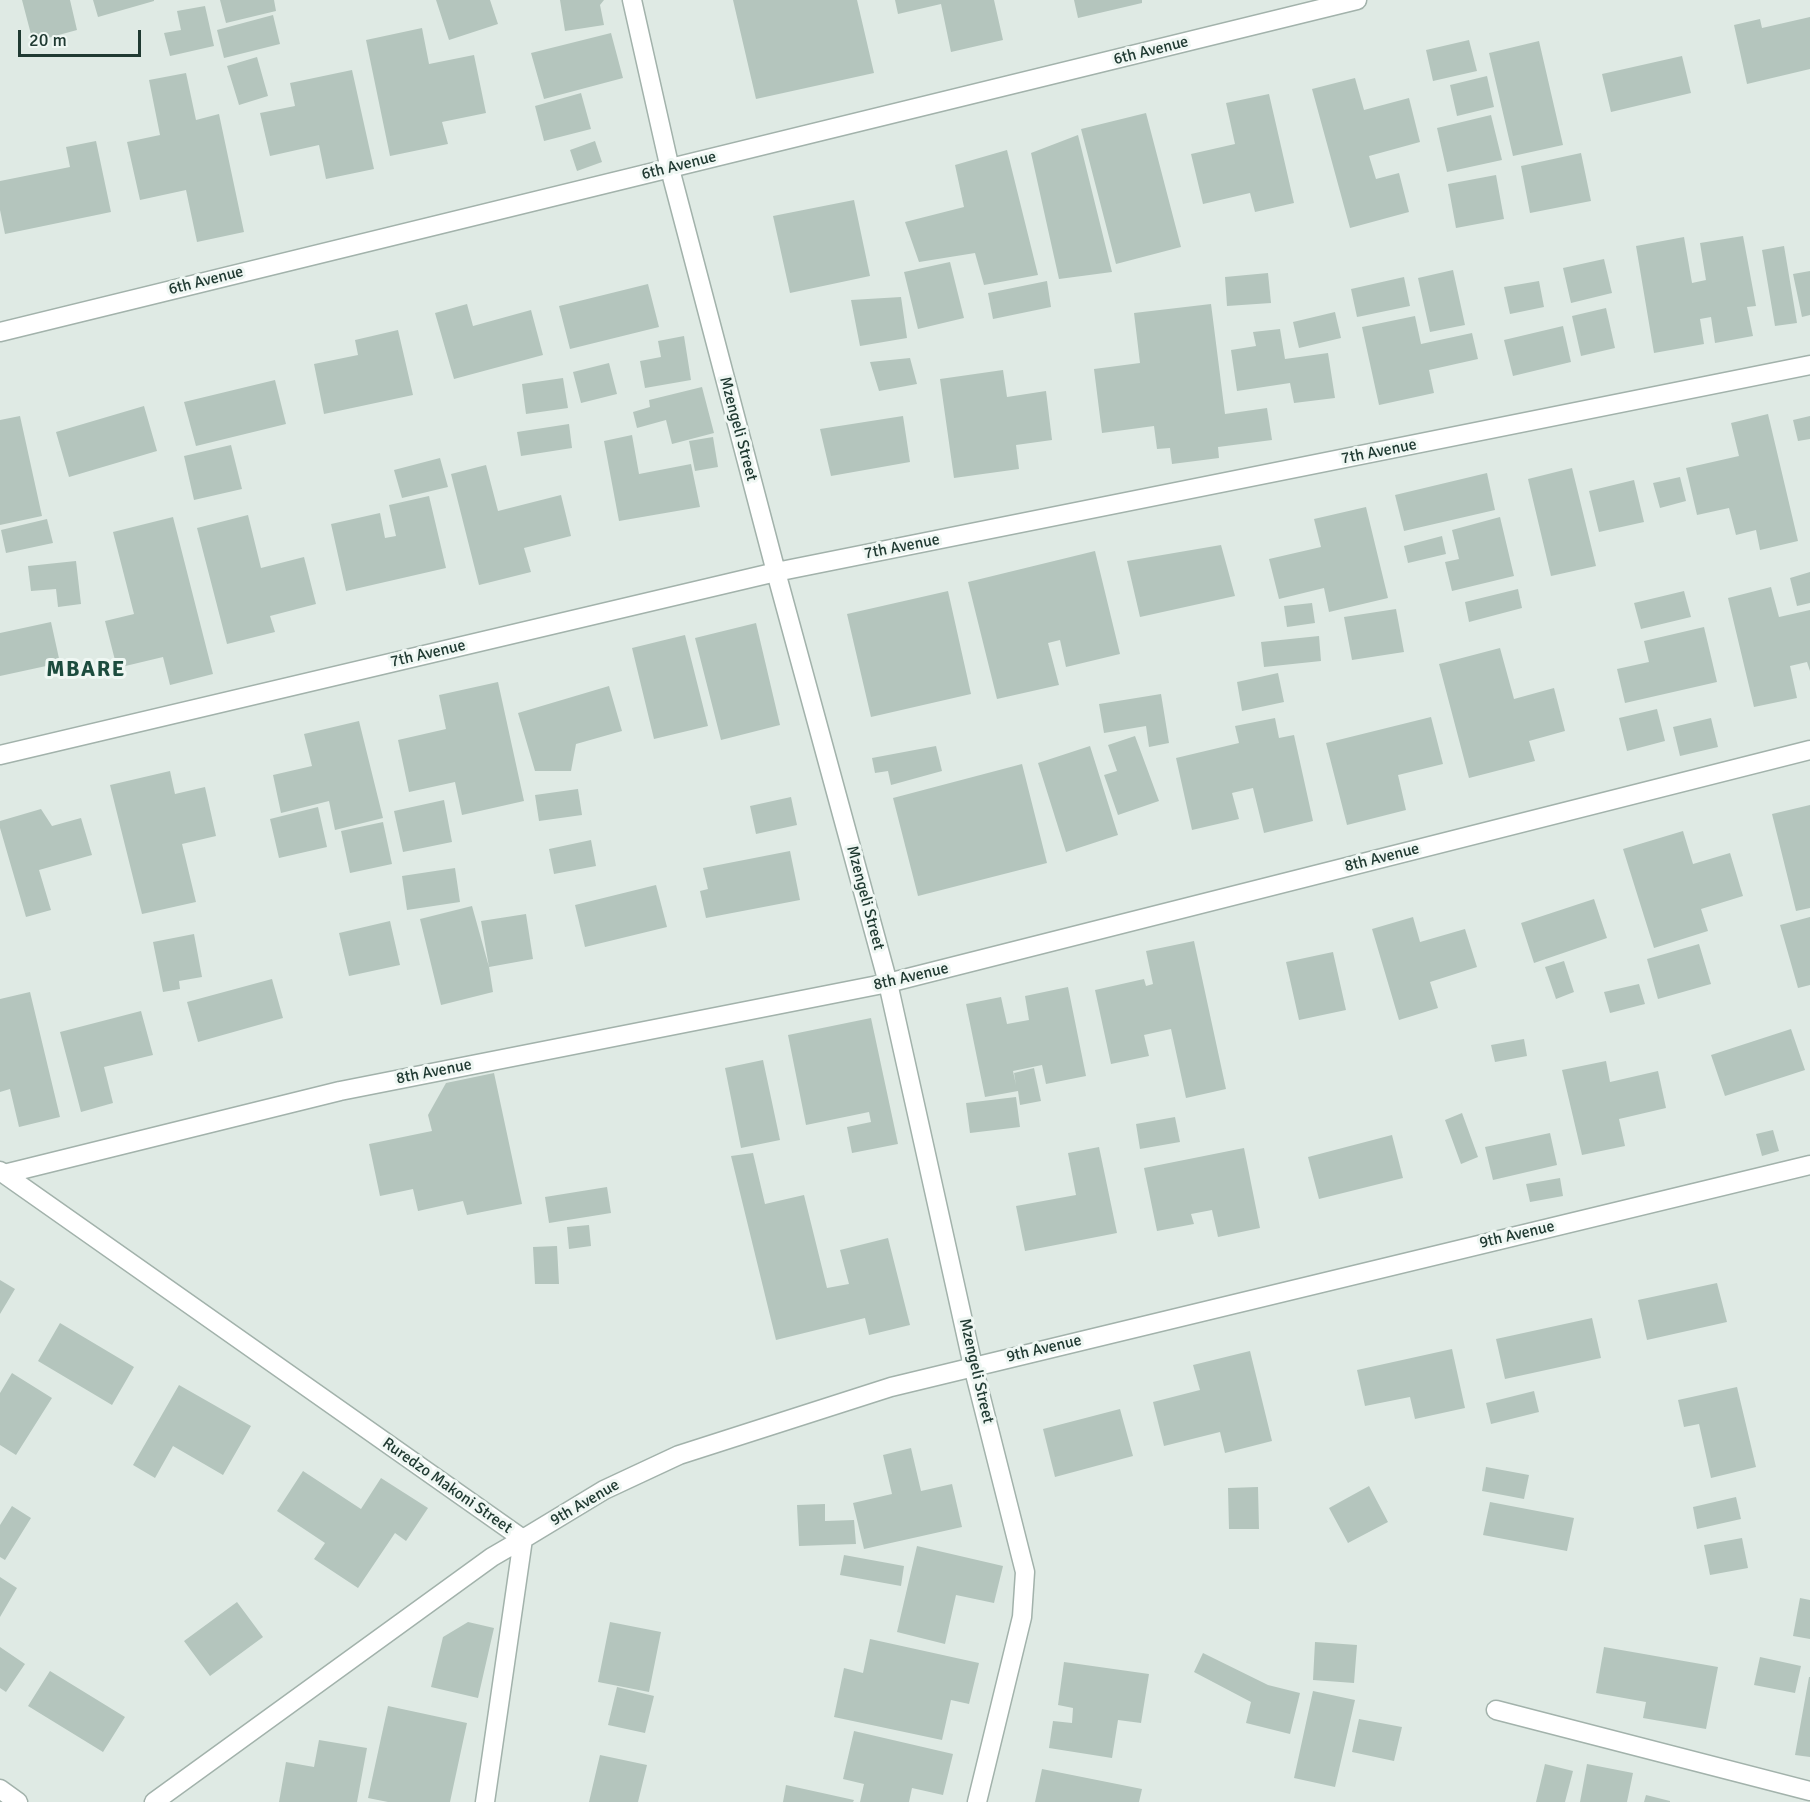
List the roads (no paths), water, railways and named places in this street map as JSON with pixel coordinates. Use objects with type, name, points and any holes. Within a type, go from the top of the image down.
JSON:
[{"type":"street","name":"Mzengeli Street","points":[[632,0],[670,169],[776,572],[888,983],[973,1366],[1025,1572],[1022,1617],[977,1802]]},
{"type":"street","name":"6th Avenue","points":[[0,332],[1357,0]]},
{"type":"street","name":"7th Avenue","points":[[0,755],[776,572],[1810,365]]},
{"type":"street","name":"8th Avenue","points":[[2,1172],[340,1091],[888,983],[1810,750]]},
{"type":"street","name":"9th Avenue","points":[[523,1539],[604,1490],[679,1455],[891,1387],[1810,1165]]},
{"type":"street","name":"Ruredzo Makoni Street","points":[[2,1172],[523,1539],[492,1557],[154,1802]]},
{"type":"street","points":[[485,1802],[523,1539]]},
{"type":"street","points":[[1496,1710],[1810,1791]]},
{"type":"street","points":[[0,1789],[18,1802]]},
{"type":"district","name":"MBARE","points":[[86,670]]}]
